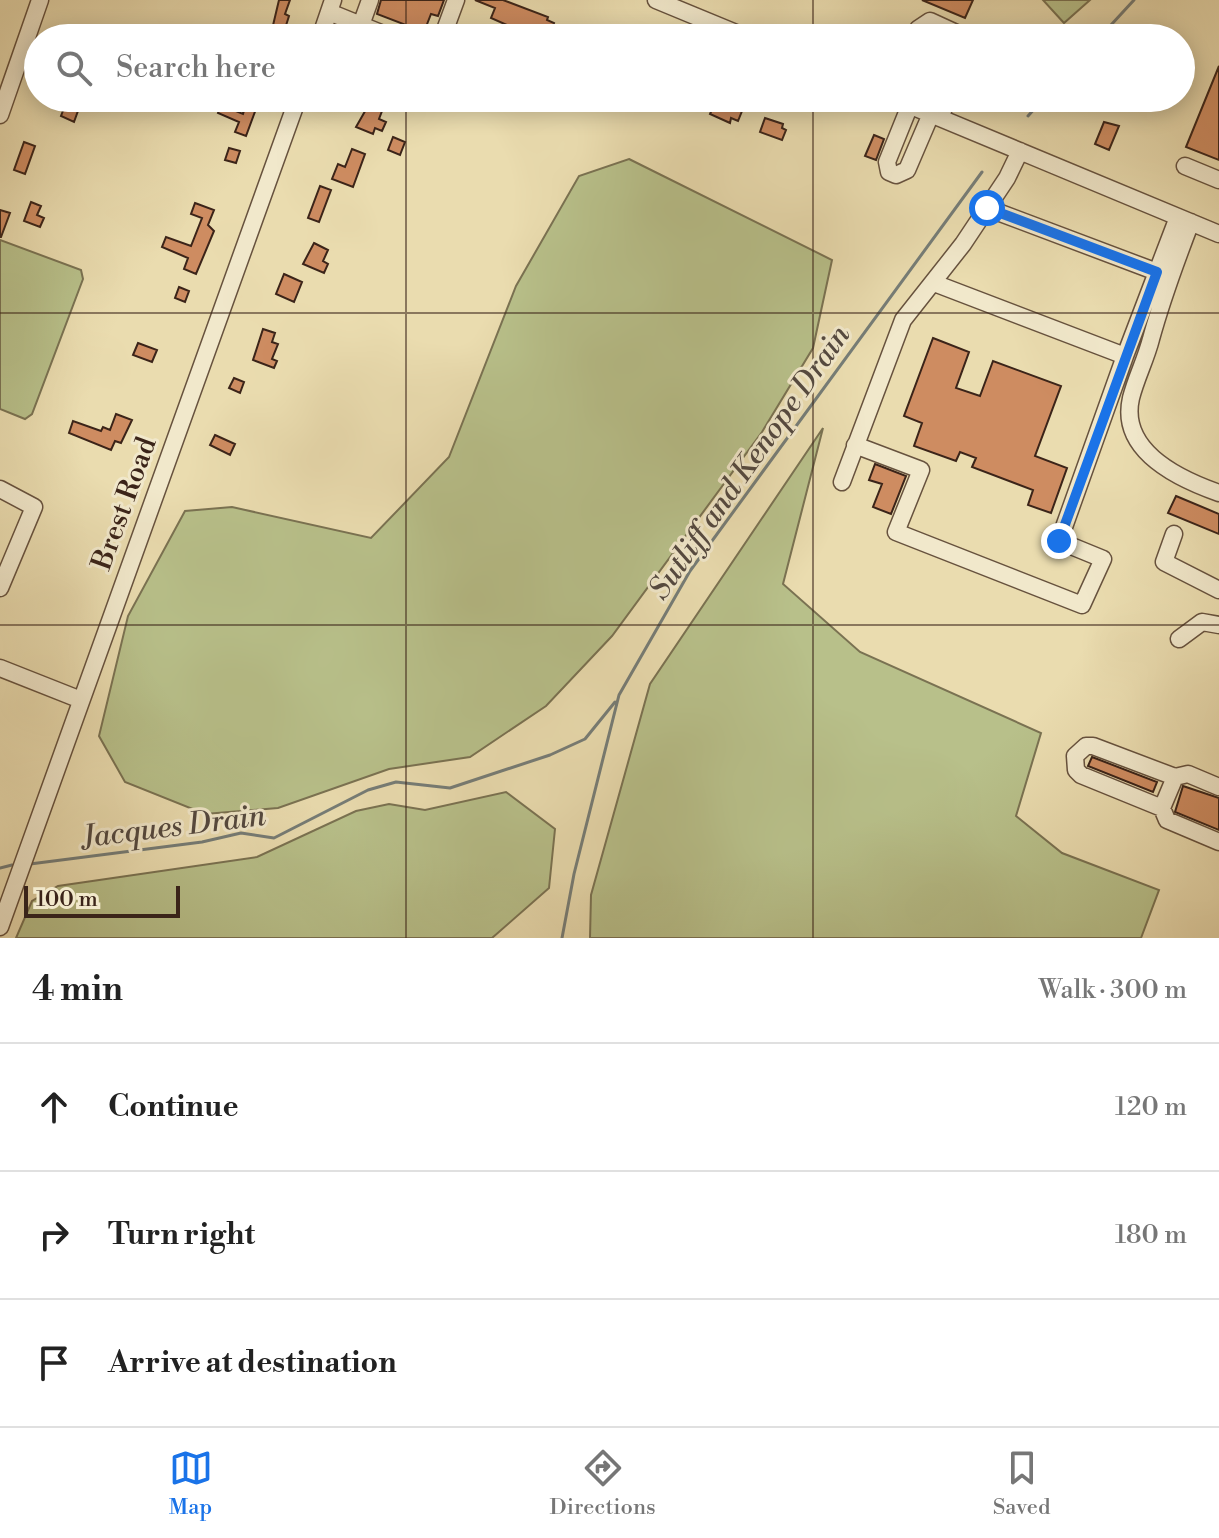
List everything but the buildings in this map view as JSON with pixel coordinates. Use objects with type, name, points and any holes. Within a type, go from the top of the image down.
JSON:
[{"type":"street","points":[[32,24],[40,0]]},
{"type":"street","points":[[361,24],[370,0]]},
{"type":"street","points":[[447,24],[456,0]]},
{"type":"street","points":[[656,0],[714,24]]},
{"type":"street","points":[[331,6],[359,24]]},
{"type":"street","points":[[0,115],[24,46]]},
{"type":"street","name":"Brest Road","points":[[1,924],[293,112]]},
{"type":"street","points":[[907,112],[887,162],[889,172],[896,175],[907,170],[939,112]]},
{"type":"street","points":[[927,112],[1219,234]]},
{"type":"street","points":[[842,482],[903,320],[934,283],[987,208],[1020,151]]},
{"type":"street","points":[[1185,166],[1219,180]]},
{"type":"street","points":[[987,208],[1157,272]]},
{"type":"street","points":[[855,445],[921,470],[896,532],[1082,605],[1103,559],[1059,541],[1157,272],[1184,219]]},
{"type":"street","points":[[1184,219],[1130,400],[1131,421],[1137,438],[1151,458],[1191,483],[1219,493]]},
{"type":"street","points":[[934,283],[1125,356]]},
{"type":"street","points":[[0,489],[34,507],[0,588]]},
{"type":"street","points":[[1174,534],[1164,562],[1219,590]]},
{"type":"street","points":[[1179,639],[1202,622],[1219,625]]},
{"type":"street","points":[[0,668],[81,700]]},
{"type":"street","points":[[1219,787],[1188,774],[1175,777],[1093,746],[1079,749],[1075,756],[1076,770],[1081,775],[1162,808],[1167,820],[1219,842]]},
{"type":"street","points":[[1162,808],[1175,777]]},
{"type":"green space","points":[[1043,0],[1090,0],[1064,23]]},
{"type":"green space","points":[[629,159],[832,260],[813,348],[762,432],[612,636],[546,706],[470,757],[389,769],[278,808],[205,814],[125,782],[99,736],[128,616],[185,511],[232,507],[371,538],[449,457],[516,286],[579,176]]},
{"type":"green space","points":[[0,240],[81,270],[83,279],[32,414],[25,419],[0,409]]},
{"type":"green space","points":[[823,428],[783,584],[860,652],[1041,733],[1016,816],[1062,853],[1159,890],[1141,938],[590,938],[591,895],[650,684]]},
{"type":"green space","points":[[506,792],[555,829],[549,888],[492,938],[16,938],[32,901],[58,886],[257,857],[356,811],[389,804],[425,810]]},
{"type":"waterway","name":"Sutliff and Kenope Drain","points":[[1112,24],[1134,0]]},
{"type":"waterway","name":"Sutliff and Kenope Drain","points":[[1028,116],[1032,112]]},
{"type":"waterway","name":"Sutliff and Kenope Drain","points":[[562,938],[574,874],[619,695],[690,571],[982,172]]},
{"type":"waterway","name":"Jacques Drain","points":[[30,864],[202,842],[241,833],[274,838],[368,790],[396,782],[450,788],[550,755],[585,739],[615,702]]},
{"type":"waterway","name":"Jacques Drain","points":[[0,868],[12,865]]},
{"type":"route","points":[[987,208],[1157,272],[1059,541]]}]
